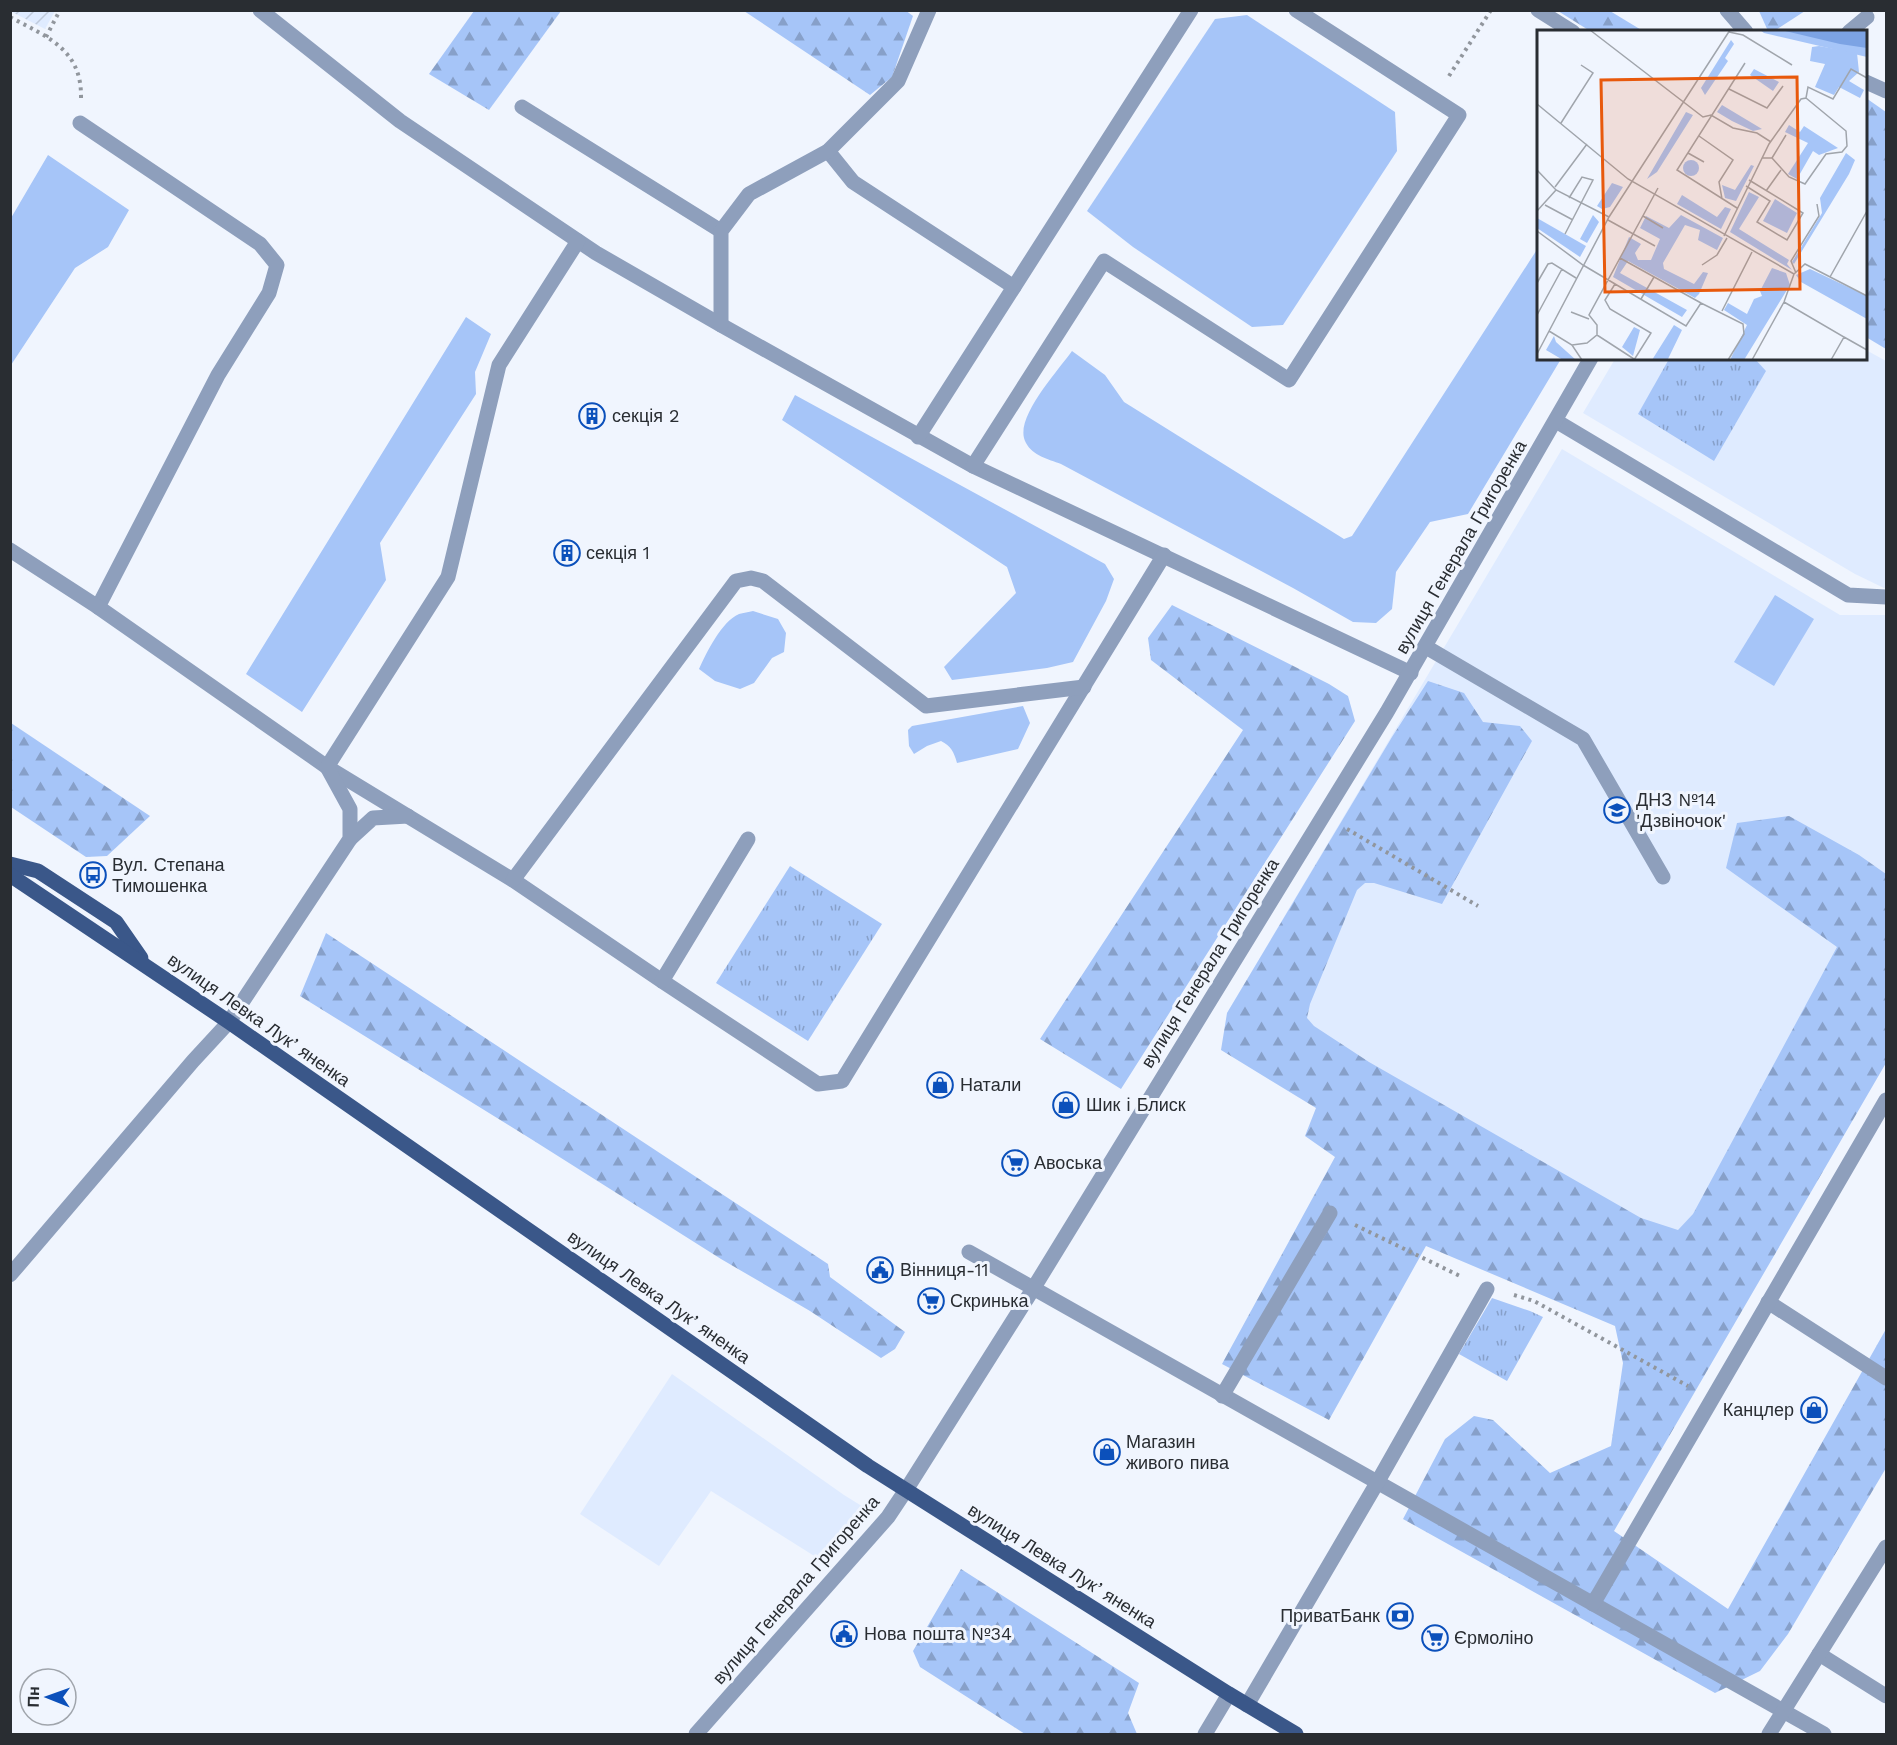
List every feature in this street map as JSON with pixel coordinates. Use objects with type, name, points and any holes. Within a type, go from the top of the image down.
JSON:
[{"type":"main road","points":[[10,864],[38,871],[116,922],[146,966]]},
{"type":"main road","name":"вулиця Левка Лукʼяненка","points":[[10,875],[229,1022],[858,1460],[1296,1734]]},
{"type":"street","points":[[260,10],[399,121],[578,241],[721,325],[973,466],[1411,673]]},
{"type":"street","points":[[721,325],[721,231],[749,194],[828,151],[898,81],[929,10]]},
{"type":"street","points":[[918,437],[1191,10]]},
{"type":"street","points":[[973,466],[1104,261],[1289,380],[1459,115],[1296,10]]},
{"type":"street","points":[[1538,10],[1570,30]]},
{"type":"street","points":[[1727,10],[1744,30]]},
{"type":"street","points":[[1851,30],[1867,17]]},
{"type":"street","points":[[1867,82],[1887,91]]},
{"type":"street","points":[[522,107],[721,231]]},
{"type":"street","points":[[80,123],[260,244],[277,264],[269,293],[218,375],[98,607]]},
{"type":"street","points":[[828,151],[853,182],[1014,287]]},
{"type":"street","points":[[327,766],[448,577],[499,365],[578,241]]},
{"type":"street","name":"вулиця Генерала Григоренка","points":[[696,1734],[888,1517],[906,1490],[1411,673],[1590,360]]},
{"type":"street","points":[[1556,421],[1848,595],[1887,597]]},
{"type":"street","points":[[10,550],[98,607],[327,766],[513,880],[818,1084],[842,1081],[1164,555]]},
{"type":"street","points":[[513,880],[736,580],[751,578],[763,581],[926,706],[1084,687]]},
{"type":"street","points":[[1426,647],[1583,739],[1663,877]]},
{"type":"street","points":[[327,766],[350,809],[350,838]]},
{"type":"street","points":[[10,1275],[229,1022],[350,838],[373,818],[408,816]]},
{"type":"street","points":[[662,981],[748,839]]},
{"type":"street","points":[[1593,1604],[1887,1100]]},
{"type":"street","points":[[1222,1396],[1330,1214]]},
{"type":"street","points":[[969,1252],[1824,1734]]},
{"type":"street","points":[[1247,1705],[1487,1289]]},
{"type":"street","points":[[1768,1302],[1887,1378]]},
{"type":"street","points":[[1769,1734],[1887,1547]]},
{"type":"street","points":[[1819,1654],[1887,1696]]},
{"type":"street","points":[[1205,1734],[1229,1694]]},
{"type":"path","points":[[46,37],[60,10]]},
{"type":"path","points":[[1434,99],[1491,10]]},
{"type":"path","points":[[10,17],[46,37],[70,55],[81,87],[80,123]]},
{"type":"path","points":[[1324,815],[1478,906]]},
{"type":"path","points":[[1330,1214],[1487,1289],[1534,1301],[1712,1399]]},
{"type":"shaded area","points":[[11,10],[55,11],[45,29]]},
{"type":"shaded area","points":[[1867,351],[1886,361],[1886,589],[1855,574],[1583,413],[1614,360],[1867,360]]},
{"type":"shaded area","name":"ДНЗ №14 'Дзвіночок'","points":[[1562,449],[1840,615],[1886,615],[1886,1004],[1718,1307],[1227,1013]]},
{"type":"shaded area","points":[[672,1374],[873,1513],[827,1564],[711,1491],[659,1566],[580,1514]]},
{"type":"green space","points":[[905,10],[913,16],[892,77],[870,95],[744,11]]},
{"type":"green space","points":[[474,11],[561,11],[489,110],[429,74]]},
{"type":"green space","points":[[1558,11],[1610,11],[1641,30],[1588,30]]},
{"type":"green space","points":[[1759,11],[1805,11],[1776,30],[1768,30]]},
{"type":"green space","points":[[1247,15],[1395,112],[1397,151],[1283,325],[1252,327],[1133,247],[1087,211],[1215,19]]},
{"type":"green space","points":[[1867,99],[1886,112],[1886,349],[1867,338]]},
{"type":"green space","points":[[48,155],[129,210],[108,247],[75,268],[11,365],[11,218]]},
{"type":"green space","points":[[1537,250],[1537,360],[1560,360],[1468,514],[1430,522],[1396,572],[1392,609],[1376,623],[1353,622],[1061,464],[1037,454],[1026,443],[1023,433],[1025,422],[1038,396],[1072,351],[1105,375],[1124,402],[1344,539],[1352,536]]},
{"type":"green space","points":[[466,317],[491,334],[475,372],[476,394],[380,543],[386,580],[302,712],[246,674]]},
{"type":"green space","points":[[1668,360],[1756,360],[1766,371],[1714,461],[1638,414]]},
{"type":"green space","points":[[795,395],[1105,564],[1114,579],[1106,601],[1073,662],[1047,668],[952,680],[944,667],[1016,593],[1007,567],[782,420]]},
{"type":"green space","points":[[1775,595],[1814,619],[1774,686],[1734,662]]},
{"type":"green space","points":[[1172,605],[1329,684],[1348,696],[1355,721],[1121,1089],[1040,1039],[1243,730],[1151,660],[1148,638]]},
{"type":"green space","points":[[753,611],[778,619],[786,633],[784,652],[772,658],[754,683],[740,689],[715,681],[699,669],[710,646],[732,618]]},
{"type":"green space","points":[[1428,681],[1464,693],[1483,722],[1520,726],[1532,741],[1442,904],[1374,883],[1365,883],[1357,890],[1310,1004],[1307,1018],[1314,1026],[1369,1062],[1641,1218],[1678,1230],[1693,1214],[1837,947],[1726,868],[1737,823],[1789,816],[1859,855],[1886,874],[1886,1063],[1614,1531],[1728,1609],[1886,1329],[1886,1468],[1788,1634],[1760,1671],[1715,1693],[1403,1519],[1445,1439],[1474,1416],[1493,1420],[1550,1473],[1611,1446],[1623,1363],[1615,1326],[1426,1246],[1329,1420],[1222,1364],[1335,1157],[1305,1136],[1316,1108],[1221,1050],[1227,1013]]},
{"type":"green space","points":[[1023,706],[1030,723],[1018,749],[957,763],[952,750],[941,741],[914,754],[909,746],[908,730],[912,726]]},
{"type":"green space","points":[[11,723],[150,816],[107,856],[86,857],[11,807]]},
{"type":"green space","points":[[790,866],[882,924],[808,1041],[716,983]]},
{"type":"green space","points":[[326,933],[828,1264],[830,1277],[905,1332],[895,1349],[881,1358],[810,1311],[721,1259],[300,996]]},
{"type":"green space","points":[[1492,1298],[1543,1317],[1507,1381],[1459,1354]]},
{"type":"green space","points":[[961,1569],[1139,1683],[1128,1713],[1137,1734],[1025,1734],[920,1667],[913,1651]]},
{"type":"place","name":"секція 2","points":[[592,416]]},
{"type":"place","name":"секція 1","points":[[567,553]]},
{"type":"place","name":"ДНЗ №14 'Дзвіночок'","points":[[1617,810]]},
{"type":"place","name":"Вул. Степана Тимошенка","points":[[93,875]]},
{"type":"place","name":"Натали","points":[[940,1085]]},
{"type":"place","name":"Шик і Блиск","points":[[1066,1105]]},
{"type":"place","name":"Авоська","points":[[1015,1163]]},
{"type":"place","name":"Вінниця-11","points":[[880,1270]]},
{"type":"place","name":"Скринька","points":[[931,1301]]},
{"type":"place","name":"Канцлер","points":[[1814,1410]]},
{"type":"place","name":"Магазин живого пива","points":[[1107,1452]]},
{"type":"place","name":"ПриватБанк","points":[[1400,1616]]},
{"type":"place","name":"Нова пошта №34","points":[[844,1634]]},
{"type":"place","name":"Єрмоліно","points":[[1435,1638]]}]
